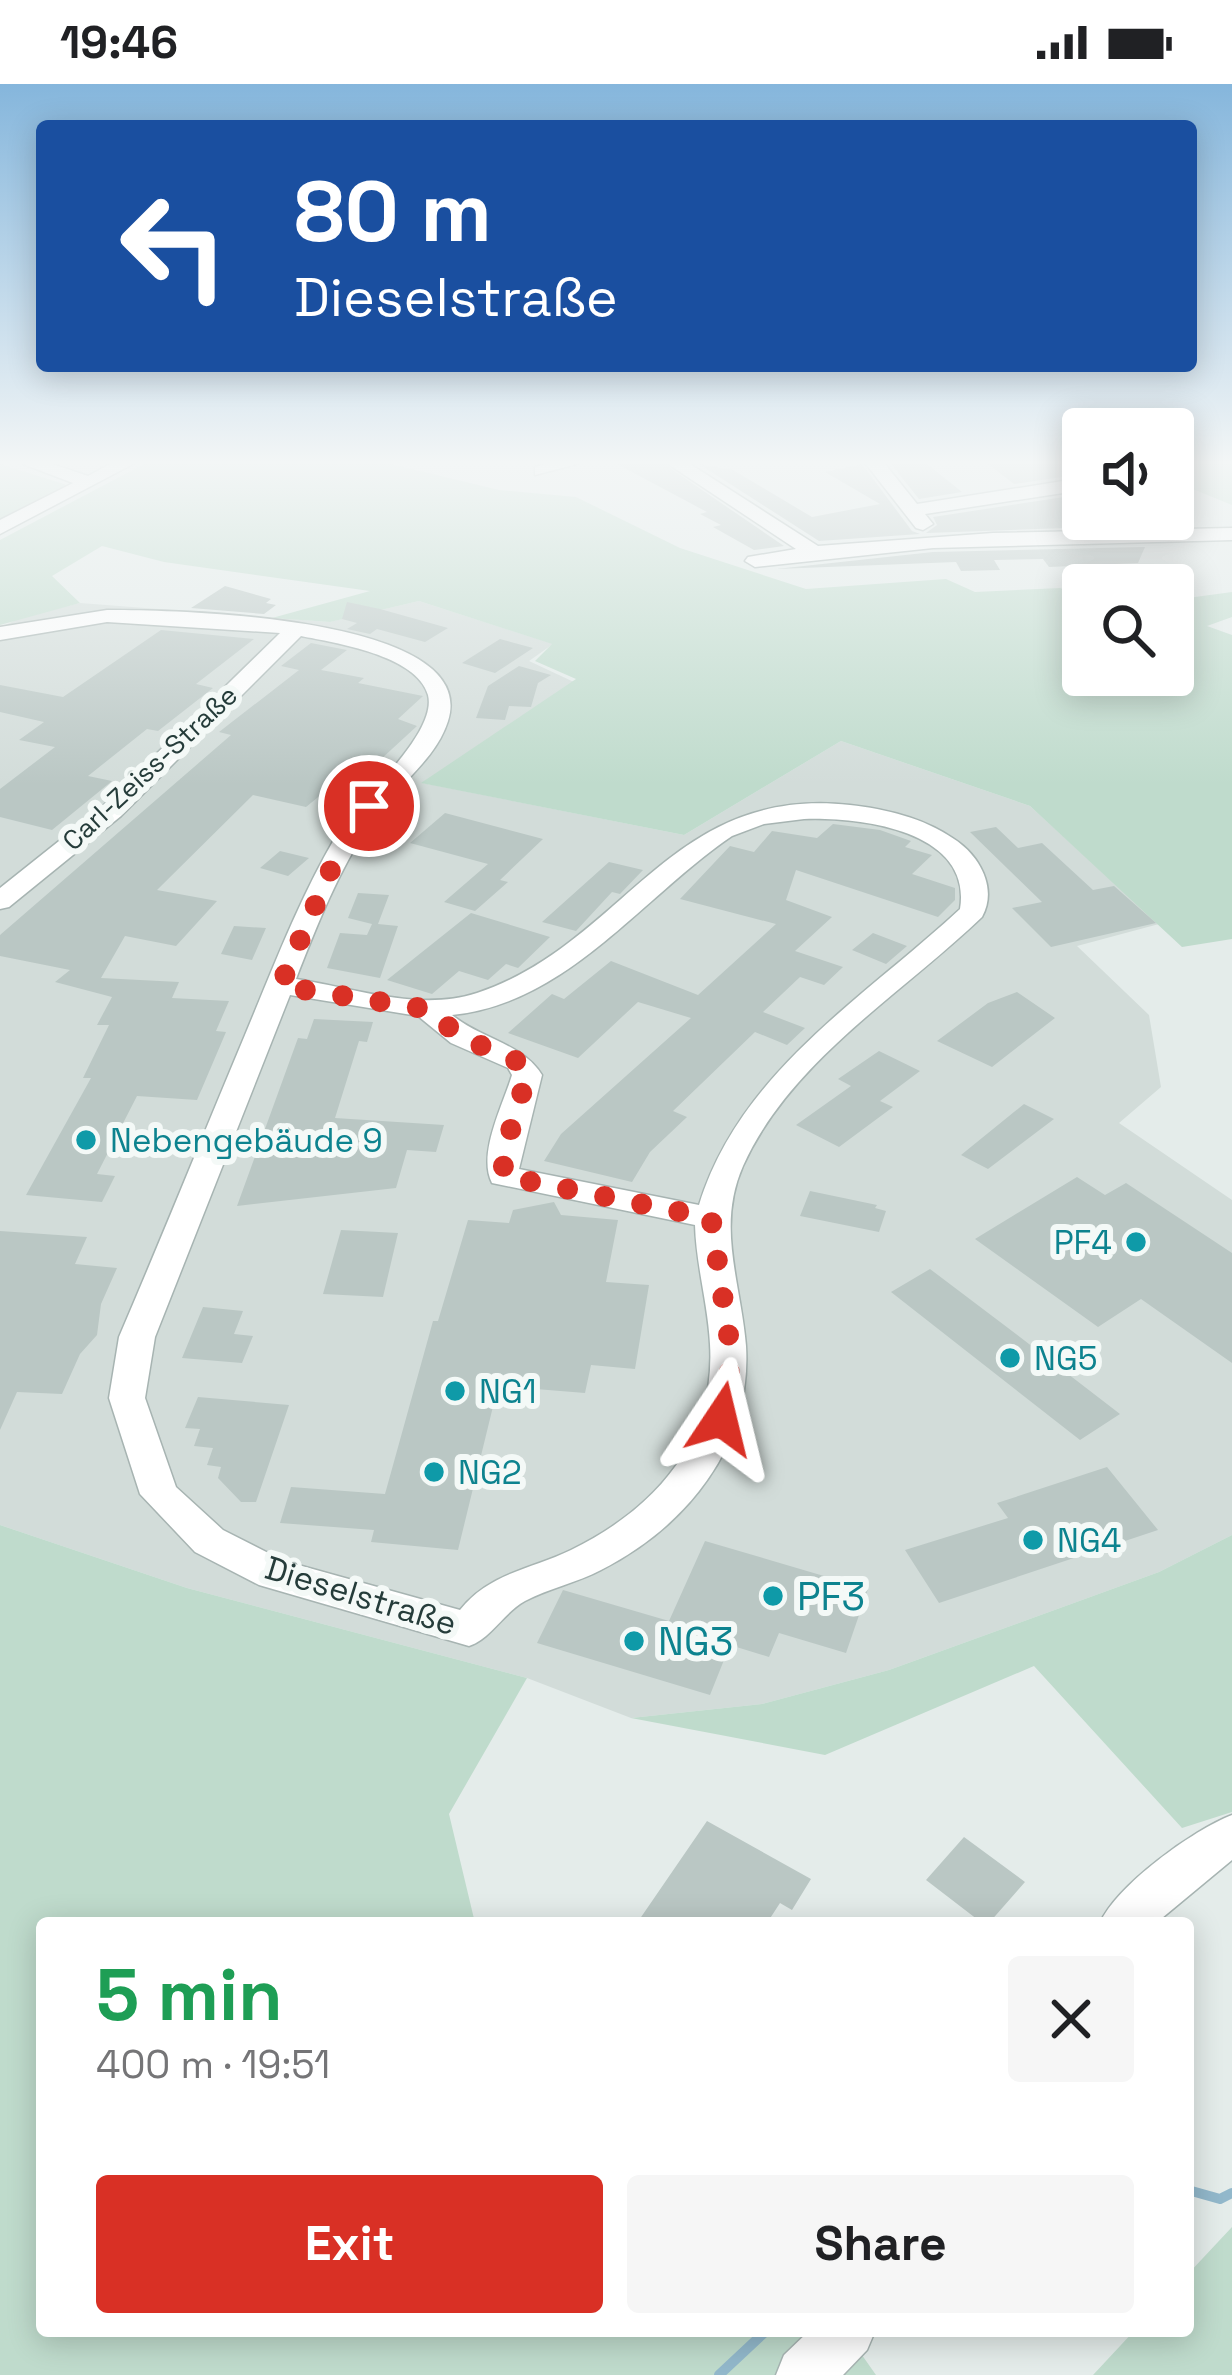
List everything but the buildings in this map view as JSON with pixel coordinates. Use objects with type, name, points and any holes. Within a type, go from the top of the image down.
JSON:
[{"type":"street","name":"Dieselstraße","points":[[17,609],[44,622]]},
{"type":"street","name":"Dieselstraße","points":[[0,634],[44,622],[158,616],[295,630],[373,645],[421,667],[438,687],[440,716],[424,744],[369,806],[332,867],[137,1337],[128,1398],[159,1494],[209,1540],[273,1574],[469,1629],[496,1596],[603,1551],[672,1498],[701,1462],[721,1419],[732,1358],[711,1218]]},
{"type":"street","name":"Carl-Zeiss-Straße","points":[[0,902],[112,811],[295,630]]},
{"type":"street","points":[[280,986],[427,1009],[481,1002],[538,980],[725,830],[752,820],[819,811],[859,812],[940,840],[972,871],[978,891],[974,911],[795,1069],[742,1132],[711,1218],[503,1176],[504,1152],[527,1076],[519,1062],[461,1037],[427,1009]]},
{"type":"street","points":[[1130,1917],[1190,1863],[1232,1835]]},
{"type":"street","points":[[804,2375],[842,2337]]},
{"type":"shaded area","points":[[419,601],[553,644],[529,661],[576,683],[423,783],[684,835],[841,741],[1030,806],[1159,924],[1077,946],[1149,1015],[1161,1087],[1119,1123],[1232,1200],[1232,1535],[1159,1572],[889,1670],[762,1704],[631,1718],[527,1678],[187,1588],[0,1525],[0,628],[19,618],[80,603],[329,622]]},
{"type":"green space","points":[[0,571],[60,571],[52,576],[80,603],[0,625]]},
{"type":"green space","points":[[227,571],[750,571],[806,589],[946,579],[975,592],[1060,588],[1062,696],[1194,696],[1194,597],[1232,592],[1232,617],[1207,626],[1232,635],[1232,939],[1182,947],[1030,806],[841,741],[684,835],[421,783],[576,679],[535,661],[552,644],[419,601],[330,622],[272,618],[370,591]]},
{"type":"green space","points":[[0,1525],[187,1588],[527,1678],[449,1814],[474,1917],[36,1917],[36,2337],[849,2337],[876,2375],[0,2375]]},
{"type":"green space","points":[[1232,1535],[1232,1812],[1182,1828],[1034,1666],[825,1755],[631,1718],[762,1704],[889,1670],[1159,1572]]},
{"type":"green space","points":[[1232,2227],[1232,2375],[1093,2375],[1128,2337],[1194,2337],[1194,2268]]},
{"type":"waterway","points":[[1194,2192],[1220,2199],[1232,2193]]},
{"type":"waterway","points":[[719,2375],[760,2337]]},
{"type":"place","name":"Nebengebäude 9","points":[[86,1140]]},
{"type":"place","name":"PF4","points":[[1136,1242]]},
{"type":"place","name":"NG5","points":[[1010,1358]]},
{"type":"place","name":"NG1","points":[[455,1391]]},
{"type":"place","name":"NG2","points":[[434,1472]]},
{"type":"place","name":"NG4","points":[[1033,1540]]},
{"type":"place","name":"PF3","points":[[773,1596]]},
{"type":"place","name":"NG3","points":[[634,1641]]},
{"type":"route","points":[[369,806],[332,867],[280,986],[427,1009],[461,1037],[519,1062],[527,1076],[504,1152],[503,1176],[711,1218],[732,1358],[721,1419]]}]
